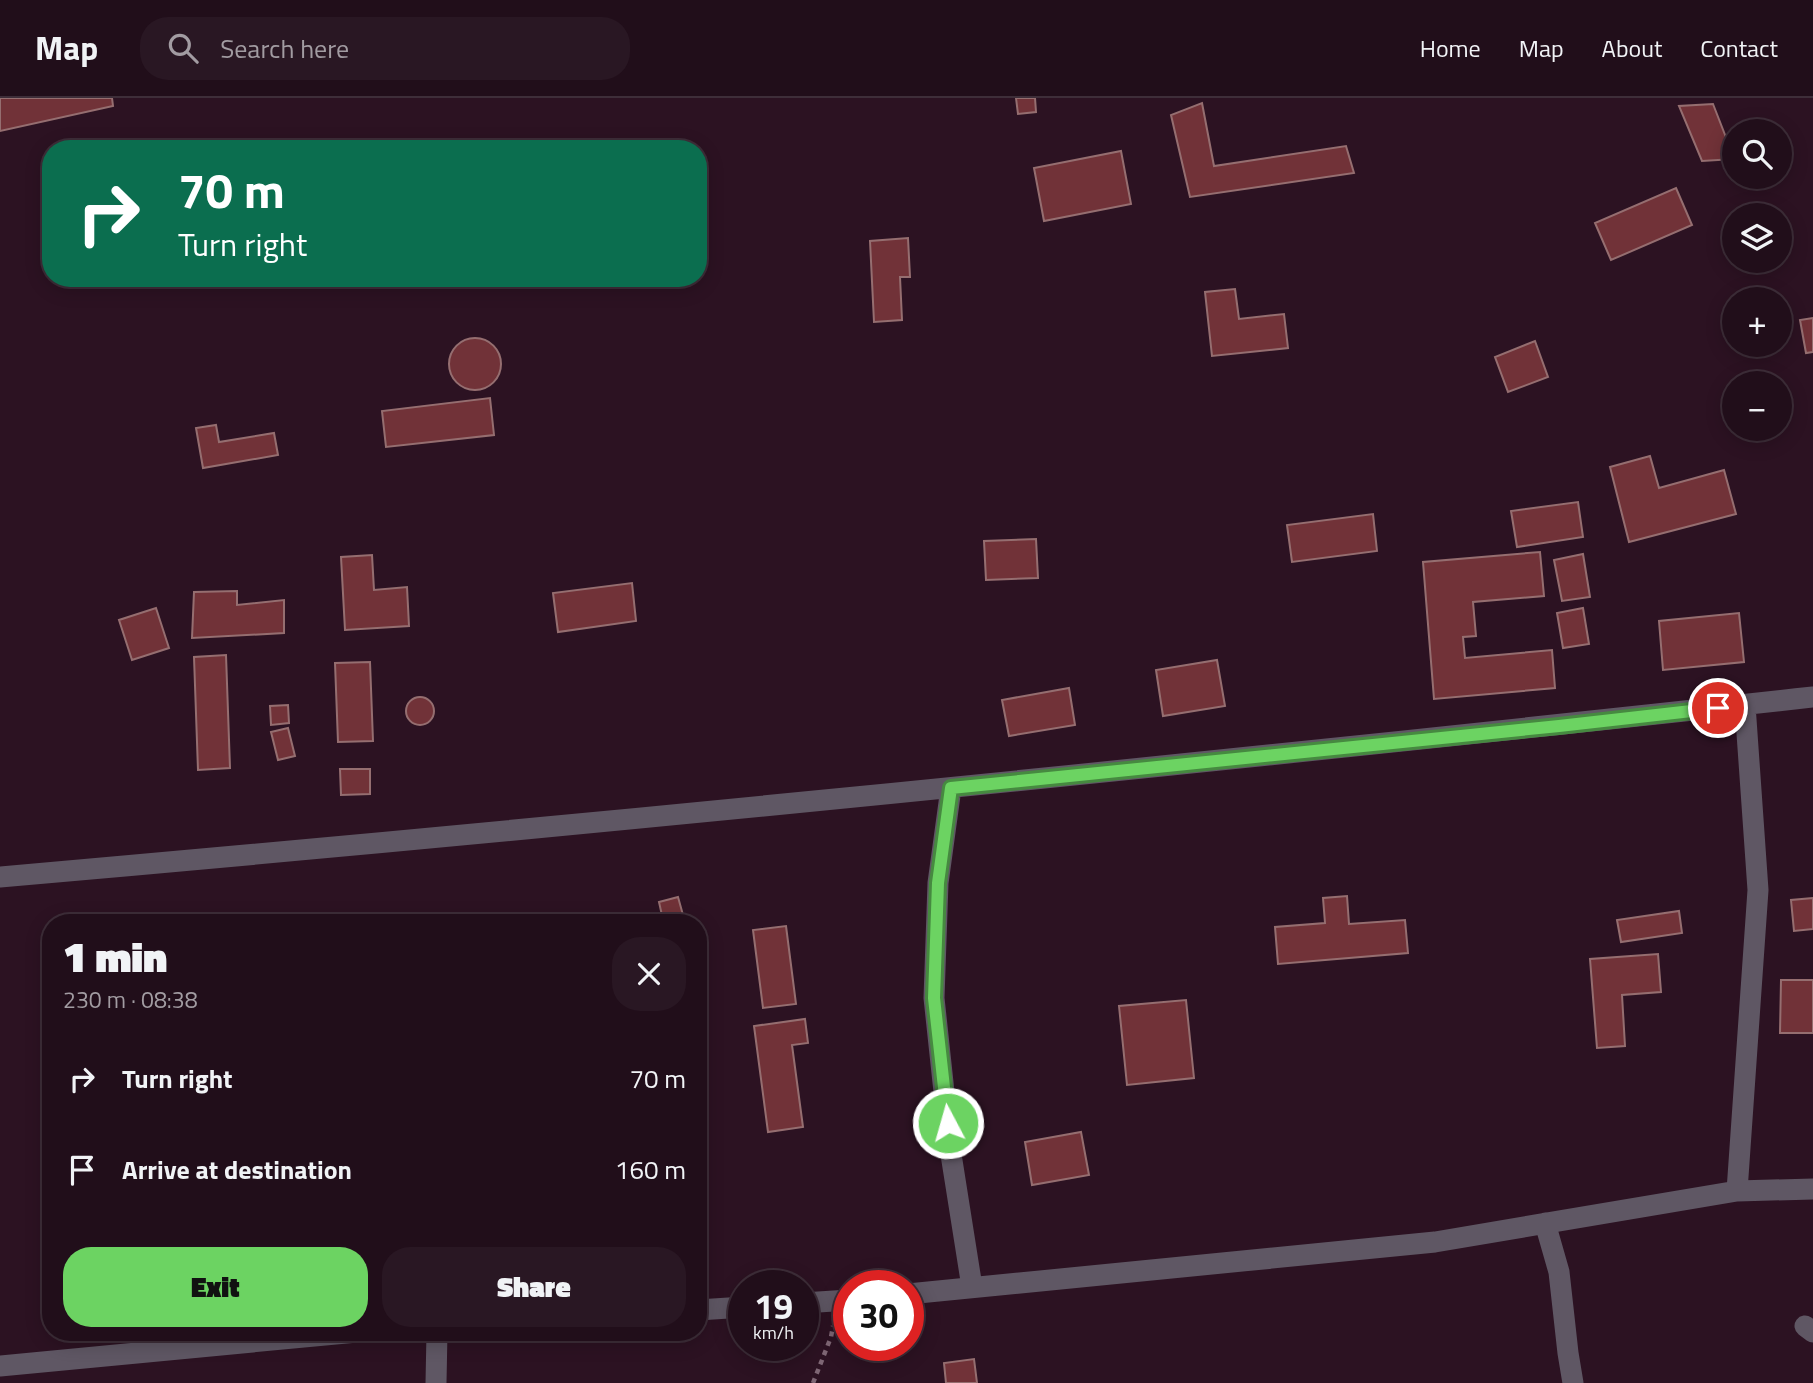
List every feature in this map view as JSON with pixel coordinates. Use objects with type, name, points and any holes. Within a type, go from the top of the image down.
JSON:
[{"type":"street","points":[[0,877],[951,788],[1559,726],[1813,697]]},
{"type":"street","points":[[1737,1191],[1758,890],[1745,705]]},
{"type":"street","points":[[951,788],[938,883],[934,998],[950,1147],[972,1287]]},
{"type":"street","points":[[924,1292],[1435,1242],[1737,1191],[1813,1189]]},
{"type":"street","points":[[1545,1223],[1559,1272],[1573,1383]]},
{"type":"street","points":[[707,1309],[728,1308]]},
{"type":"street","points":[[0,1366],[262,1341]]},
{"type":"street","points":[[436,1383],[437,1341]]},
{"type":"path","points":[[813,1383],[833,1331]]},
{"type":"building","points":[[0,98],[112,98],[113,106],[0,131]]},
{"type":"building","points":[[1016,98],[1035,98],[1036,112],[1018,114]]},
{"type":"building","points":[[1202,103],[1214,166],[1346,146],[1354,173],[1190,197],[1171,115]]},
{"type":"building","points":[[1713,104],[1722,128],[1722,160],[1702,161],[1679,106]]},
{"type":"building","points":[[1121,151],[1131,204],[1044,221],[1034,168]]},
{"type":"building","points":[[1676,188],[1692,225],[1611,260],[1595,223]]},
{"type":"building","points":[[908,238],[910,277],[900,277],[902,320],[874,322],[870,241]]},
{"type":"building","points":[[1235,289],[1239,319],[1284,314],[1288,348],[1212,356],[1205,292]]},
{"type":"building","points":[[1813,318],[1813,352],[1806,353],[1800,320]]},
{"type":"building","points":[[475,338],[485,340],[493,346],[499,354],[499,374],[493,382],[485,388],[475,390],[465,388],[457,382],[451,374],[449,364],[451,354],[457,346],[465,340]]},
{"type":"building","points":[[1535,341],[1548,377],[1508,392],[1495,357]]},
{"type":"building","points":[[490,398],[494,435],[386,447],[382,411]]},
{"type":"building","points":[[216,425],[219,442],[274,433],[278,455],[203,468],[196,428]]},
{"type":"building","points":[[1650,456],[1659,488],[1724,470],[1736,514],[1629,542],[1610,467]]},
{"type":"building","points":[[1578,502],[1583,537],[1517,547],[1511,511]]},
{"type":"building","points":[[1373,514],[1377,551],[1292,562],[1287,525]]},
{"type":"building","points":[[1036,539],[1038,578],[986,580],[984,541]]},
{"type":"building","points":[[1540,552],[1544,596],[1473,602],[1476,636],[1463,637],[1465,658],[1552,650],[1555,688],[1434,699],[1423,562]]},
{"type":"building","points":[[1583,554],[1590,597],[1562,601],[1554,560]]},
{"type":"building","points":[[372,555],[374,590],[407,587],[409,626],[345,630],[341,557]]},
{"type":"building","points":[[632,583],[636,621],[558,632],[553,593]]},
{"type":"building","points":[[237,591],[237,605],[284,600],[284,633],[192,638],[194,592]]},
{"type":"building","points":[[156,608],[169,648],[132,660],[119,620]]},
{"type":"building","points":[[1583,608],[1589,644],[1563,648],[1557,613]]},
{"type":"building","points":[[1739,613],[1744,662],[1663,670],[1659,621]]},
{"type":"building","points":[[226,655],[230,768],[198,770],[194,657]]},
{"type":"building","points":[[1217,660],[1225,706],[1163,716],[1156,670]]},
{"type":"building","points":[[370,662],[373,741],[338,742],[335,663]]},
{"type":"building","points":[[1069,688],[1075,725],[1009,736],[1002,700]]},
{"type":"building","points":[[420,697],[430,701],[434,711],[430,721],[420,725],[410,721],[406,711],[410,701]]},
{"type":"building","points":[[288,705],[289,723],[271,725],[270,706]]},
{"type":"building","points":[[288,728],[295,756],[278,760],[271,732]]},
{"type":"building","points":[[340,769],[370,769],[370,794],[341,795]]},
{"type":"building","points":[[1347,896],[1349,924],[1405,920],[1408,953],[1278,964],[1275,927],[1325,923],[1323,898]]},
{"type":"building","points":[[678,897],[683,914],[662,914],[659,902]]},
{"type":"building","points":[[1813,898],[1813,929],[1794,931],[1791,900]]},
{"type":"building","points":[[1679,911],[1682,933],[1621,942],[1617,920]]},
{"type":"building","points":[[786,926],[796,1004],[763,1008],[753,930]]},
{"type":"building","points":[[1658,954],[1661,992],[1622,995],[1625,1046],[1597,1048],[1590,959]]},
{"type":"building","points":[[1781,980],[1813,980],[1813,1033],[1780,1033]]},
{"type":"building","points":[[1186,1000],[1194,1078],[1127,1085],[1119,1006]]},
{"type":"building","points":[[805,1019],[808,1043],[792,1045],[803,1127],[768,1132],[754,1026]]},
{"type":"building","points":[[1081,1132],[1089,1175],[1032,1185],[1025,1142]]},
{"type":"building","points":[[974,1359],[977,1383],[946,1383],[944,1363]]},
{"type":"route","points":[[948,1123],[934,998],[938,883],[951,788],[1718,708]]}]
